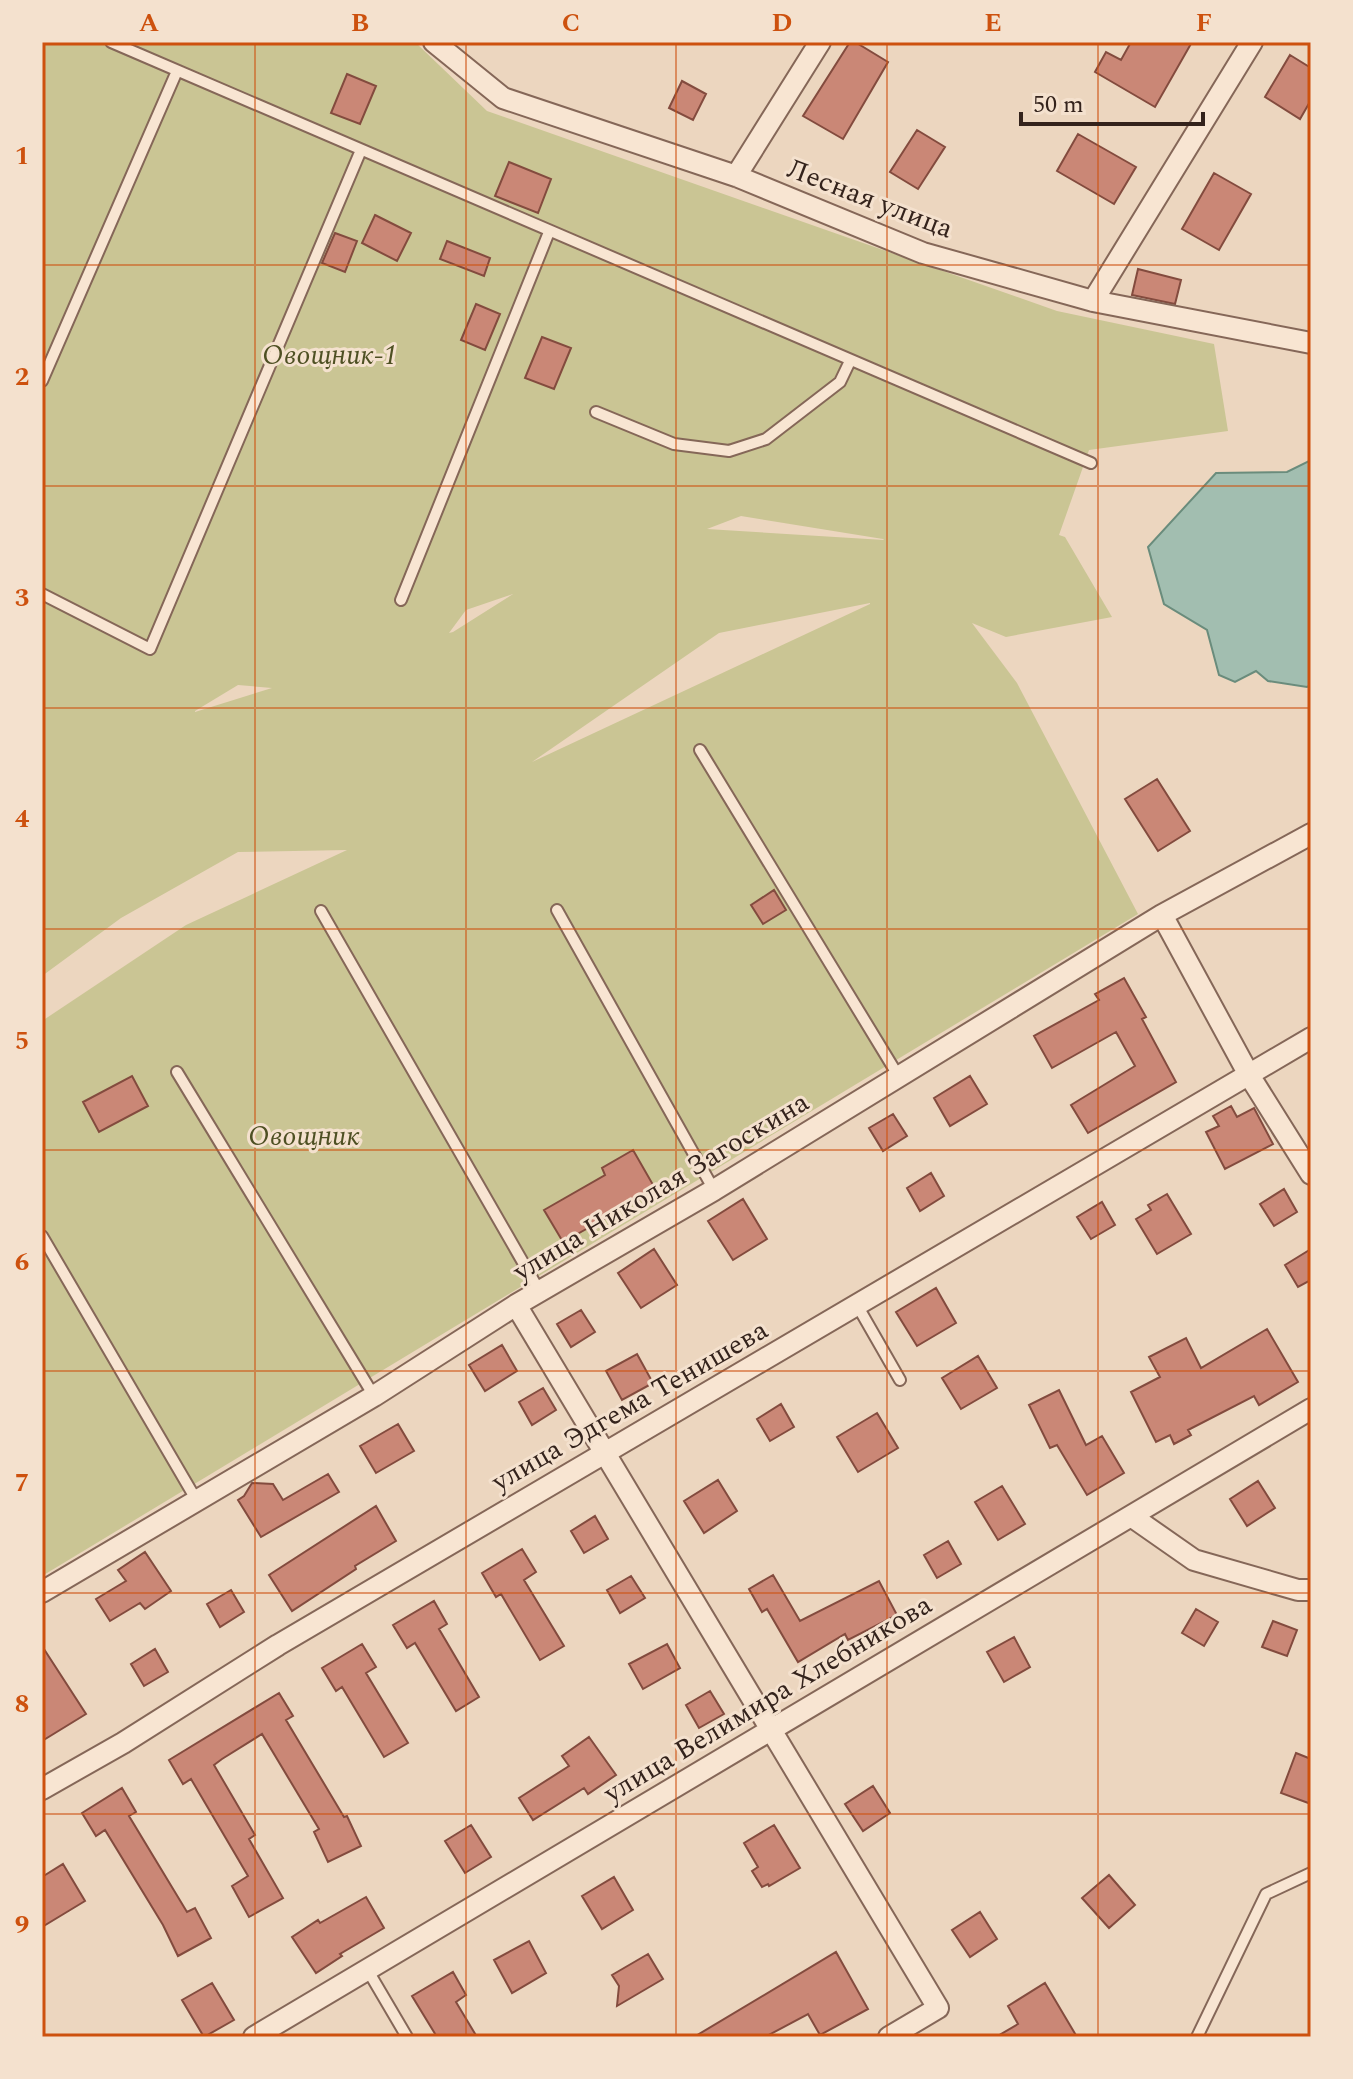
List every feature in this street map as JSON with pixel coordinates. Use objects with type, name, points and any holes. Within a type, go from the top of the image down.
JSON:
[{"type":"street","name":"Лесная улица","points":[[434,42],[503,98],[736,176],[923,253],[1093,301],[1311,343]]},
{"type":"street","points":[[736,176],[820,42]]},
{"type":"street","points":[[1093,301],[1252,42]]},
{"type":"street","name":"улица Николая Загоскина","points":[[42,1592],[374,1396],[516,1305],[714,1190],[1162,915],[1311,834]]},
{"type":"street","points":[[1162,915],[1249,1075],[1311,1174]]},
{"type":"street","name":"улица Эдгема Тенишева","points":[[42,1789],[123,1743],[278,1645],[1311,1038]]},
{"type":"street","points":[[516,1305],[938,2008],[889,2037]]},
{"type":"street","name":"улица Велимира Хлебникова","points":[[254,2037],[1311,1409]]},
{"type":"street","points":[[1131,1516],[1194,1560],[1298,1590],[1311,1590]]},
{"type":"lane","points":[[111,42],[1091,463]]},
{"type":"lane","points":[[42,381],[177,71]]},
{"type":"lane","points":[[42,594],[150,649],[361,150]]},
{"type":"lane","points":[[401,600],[549,232]]},
{"type":"lane","points":[[596,412],[674,444],[729,451],[766,439],[840,382],[850,361]]},
{"type":"lane","points":[[700,750],[899,1077]]},
{"type":"lane","points":[[557,910],[714,1190]]},
{"type":"lane","points":[[321,911],[540,1292]]},
{"type":"lane","points":[[177,1072],[374,1396]]},
{"type":"lane","points":[[42,1236],[197,1501]]},
{"type":"lane","points":[[857,1305],[900,1380]]},
{"type":"lane","points":[[1197,2037],[1266,1894],[1311,1873]]},
{"type":"lane","points":[[367,1969],[407,2037]]},
{"type":"green space","points":[[42,42],[415,42],[487,111],[1057,311],[1214,344],[1228,431],[1089,450],[1059,535],[1065,537],[1112,617],[1006,637],[972,623],[1017,683],[1138,914],[42,1576],[42,1021],[186,925],[347,850],[238,852],[121,918],[42,976]],"holes":[[[741,516],[884,540],[707,529]],[[513,594],[449,633],[466,610]],[[870,603],[532,762],[719,633]],[[238,685],[272,688],[195,712]]]},
{"type":"shaded area","points":[[1311,460],[1311,685],[1268,681],[1256,671],[1235,682],[1219,675],[1207,630],[1164,604],[1148,547],[1216,473],[1287,472]]},
{"type":"building","points":[[850,42],[888,62],[843,139],[803,116]]},
{"type":"building","points":[[1131,42],[1192,42],[1155,107],[1095,72],[1106,52],[1121,60]]},
{"type":"building","points":[[1290,55],[1311,68],[1311,100],[1300,119],[1265,97]]},
{"type":"building","points":[[347,74],[376,86],[360,124],[331,113]]},
{"type":"building","points":[[682,81],[706,94],[693,120],[669,108]]},
{"type":"building","points":[[917,130],[945,147],[918,189],[890,172]]},
{"type":"building","points":[[1078,134],[1136,167],[1114,204],[1057,171]]},
{"type":"building","points":[[509,162],[551,179],[538,213],[495,196]]},
{"type":"building","points":[[1214,173],[1251,194],[1219,250],[1182,229]]},
{"type":"building","points":[[375,215],[411,233],[397,261],[362,243]]},
{"type":"building","points":[[335,233],[357,241],[345,272],[322,263]]},
{"type":"building","points":[[447,241],[490,258],[484,276],[440,259]]},
{"type":"building","points":[[1138,269],[1181,280],[1175,304],[1132,295]]},
{"type":"building","points":[[476,304],[500,314],[485,350],[461,340]]},
{"type":"building","points":[[542,337],[571,348],[554,389],[525,378]]},
{"type":"building","points":[[1157,779],[1190,831],[1158,851],[1125,799]]},
{"type":"building","points":[[774,890],[786,910],[763,924],[751,905]]},
{"type":"building","points":[[1124,978],[1176,1082],[1088,1133],[1071,1105],[1135,1066],[1116,1032],[1052,1068],[1034,1036],[1099,1000],[1095,994]]},
{"type":"building","points":[[132,1076],[148,1106],[99,1132],[83,1102]]},
{"type":"building","points":[[970,1076],[987,1104],[950,1126],[934,1098]]},
{"type":"building","points":[[1231,1106],[1237,1117],[1254,1108],[1273,1144],[1225,1169],[1206,1132],[1219,1126],[1213,1116]]},
{"type":"building","points":[[893,1114],[907,1136],[883,1151],[869,1128]]},
{"type":"building","points":[[633,1150],[656,1190],[563,1242],[544,1210],[605,1175],[602,1168]]},
{"type":"building","points":[[931,1173],[944,1196],[920,1211],[907,1188]]},
{"type":"building","points":[[1284,1189],[1297,1212],[1274,1226],[1260,1204]]},
{"type":"building","points":[[1167,1194],[1191,1234],[1157,1254],[1136,1219],[1151,1210],[1148,1205]]},
{"type":"building","points":[[743,1199],[767,1239],[733,1260],[708,1221]]},
{"type":"building","points":[[1102,1202],[1115,1225],[1091,1239],[1077,1217]]},
{"type":"building","points":[[654,1249],[677,1285],[641,1308],[618,1273]]},
{"type":"building","points":[[1311,1249],[1311,1280],[1298,1287],[1285,1265]]},
{"type":"building","points":[[936,1288],[956,1323],[917,1346],[896,1312]]},
{"type":"building","points":[[581,1310],[595,1332],[571,1347],[557,1324]]},
{"type":"building","points":[[1267,1329],[1298,1382],[1259,1405],[1254,1396],[1188,1430],[1191,1435],[1174,1444],[1170,1435],[1156,1442],[1131,1392],[1160,1377],[1149,1357],[1186,1338],[1201,1368]]},
{"type":"building","points":[[502,1345],[517,1371],[485,1391],[469,1365]]},
{"type":"building","points":[[637,1354],[653,1383],[622,1400],[606,1371]]},
{"type":"building","points":[[978,1356],[997,1388],[961,1409],[942,1378]]},
{"type":"building","points":[[543,1388],[556,1410],[532,1425],[519,1402]]},
{"type":"building","points":[[1059,1390],[1086,1445],[1102,1436],[1124,1473],[1087,1495],[1057,1445],[1050,1448],[1029,1405]]},
{"type":"building","points":[[781,1404],[794,1427],[770,1441],[757,1419]]},
{"type":"building","points":[[877,1413],[898,1448],[858,1472],[837,1437]]},
{"type":"building","points":[[398,1424],[414,1451],[376,1473],[360,1446]]},
{"type":"building","points":[[328,1474],[339,1492],[261,1537],[238,1500],[252,1483],[273,1484],[283,1500]]},
{"type":"building","points":[[718,1480],[737,1511],[704,1533],[684,1501]]},
{"type":"building","points":[[1258,1481],[1275,1508],[1247,1526],[1230,1499]]},
{"type":"building","points":[[1002,1486],[1025,1524],[998,1540],[975,1502]]},
{"type":"building","points":[[376,1506],[396,1541],[292,1611],[269,1575]]},
{"type":"building","points":[[595,1516],[608,1539],[584,1553],[571,1531]]},
{"type":"building","points":[[948,1541],[961,1564],[937,1578],[924,1555]]},
{"type":"building","points":[[522,1549],[536,1572],[524,1580],[564,1646],[540,1660],[501,1594],[496,1597],[482,1573]]},
{"type":"building","points":[[145,1552],[171,1591],[145,1609],[140,1603],[110,1621],[96,1599],[126,1581],[118,1570]]},
{"type":"building","points":[[773,1575],[800,1621],[879,1581],[897,1615],[848,1640],[845,1634],[798,1662],[767,1609],[762,1612],[749,1589]]},
{"type":"building","points":[[631,1576],[645,1598],[620,1613],[607,1590]]},
{"type":"building","points":[[231,1590],[244,1612],[220,1627],[207,1604]]},
{"type":"building","points":[[434,1601],[447,1624],[439,1629],[479,1697],[456,1711],[415,1643],[407,1648],[393,1625]]},
{"type":"building","points":[[1196,1609],[1218,1622],[1204,1646],[1182,1633]]},
{"type":"building","points":[[1273,1621],[1297,1630],[1287,1656],[1262,1647]]},
{"type":"building","points":[[1014,1637],[1030,1667],[1004,1682],[987,1652]]},
{"type":"building","points":[[362,1644],[376,1667],[366,1673],[408,1743],[384,1757],[342,1687],[336,1691],[322,1668]]},
{"type":"building","points":[[667,1644],[680,1668],[643,1689],[629,1664]]},
{"type":"building","points":[[42,1646],[86,1714],[42,1741]]},
{"type":"building","points":[[155,1649],[168,1672],[144,1686],[131,1664]]},
{"type":"building","points":[[710,1691],[724,1714],[699,1728],[686,1705]]},
{"type":"building","points":[[279,1693],[293,1716],[286,1720],[344,1817],[347,1816],[361,1846],[328,1862],[314,1832],[319,1829],[262,1734],[222,1759],[214,1765],[255,1835],[249,1839],[283,1898],[249,1917],[232,1886],[248,1876],[191,1779],[183,1784],[169,1760]]},
{"type":"building","points":[[589,1737],[616,1775],[588,1794],[584,1788],[533,1820],[519,1798],[569,1766],[562,1756]]},
{"type":"building","points":[[1296,1753],[1311,1759],[1311,1804],[1281,1793]]},
{"type":"building","points":[[873,1786],[890,1813],[863,1831],[845,1804]]},
{"type":"building","points":[[122,1788],[136,1812],[129,1816],[187,1912],[195,1908],[211,1938],[178,1956],[163,1925],[105,1830],[96,1836],[82,1813]]},
{"type":"building","points":[[471,1825],[491,1857],[465,1873],[445,1841]]},
{"type":"building","points":[[774,1825],[800,1868],[762,1887],[752,1871],[758,1867],[744,1843]]},
{"type":"building","points":[[63,1864],[85,1901],[42,1927],[42,1877]]},
{"type":"building","points":[[1109,1875],[1135,1905],[1109,1928],[1082,1898]]},
{"type":"building","points":[[614,1877],[633,1910],[602,1929],[582,1896]]},
{"type":"building","points":[[366,1897],[384,1928],[340,1954],[342,1956],[316,1973],[292,1937],[318,1920],[320,1923]]},
{"type":"building","points":[[980,1912],[997,1939],[970,1957],[952,1930]]},
{"type":"building","points":[[529,1941],[546,1973],[512,1993],[494,1960]]},
{"type":"building","points":[[836,1952],[868,2009],[820,2035],[808,2014],[765,2037],[694,2037]]},
{"type":"building","points":[[648,1954],[663,1979],[617,2006],[619,1986],[612,1975]]},
{"type":"building","points":[[453,1972],[466,1995],[456,2002],[477,2037],[437,2037],[412,1996]]},
{"type":"building","points":[[212,1983],[234,2020],[204,2037],[182,2000]]},
{"type":"building","points":[[1045,1983],[1077,2037],[996,2037],[1018,2024],[1008,2006]]},
{"type":"park label","name":"Овощник-1","points":[[330,355]]},
{"type":"park label","name":"Овощник","points":[[304,1136]]}]
